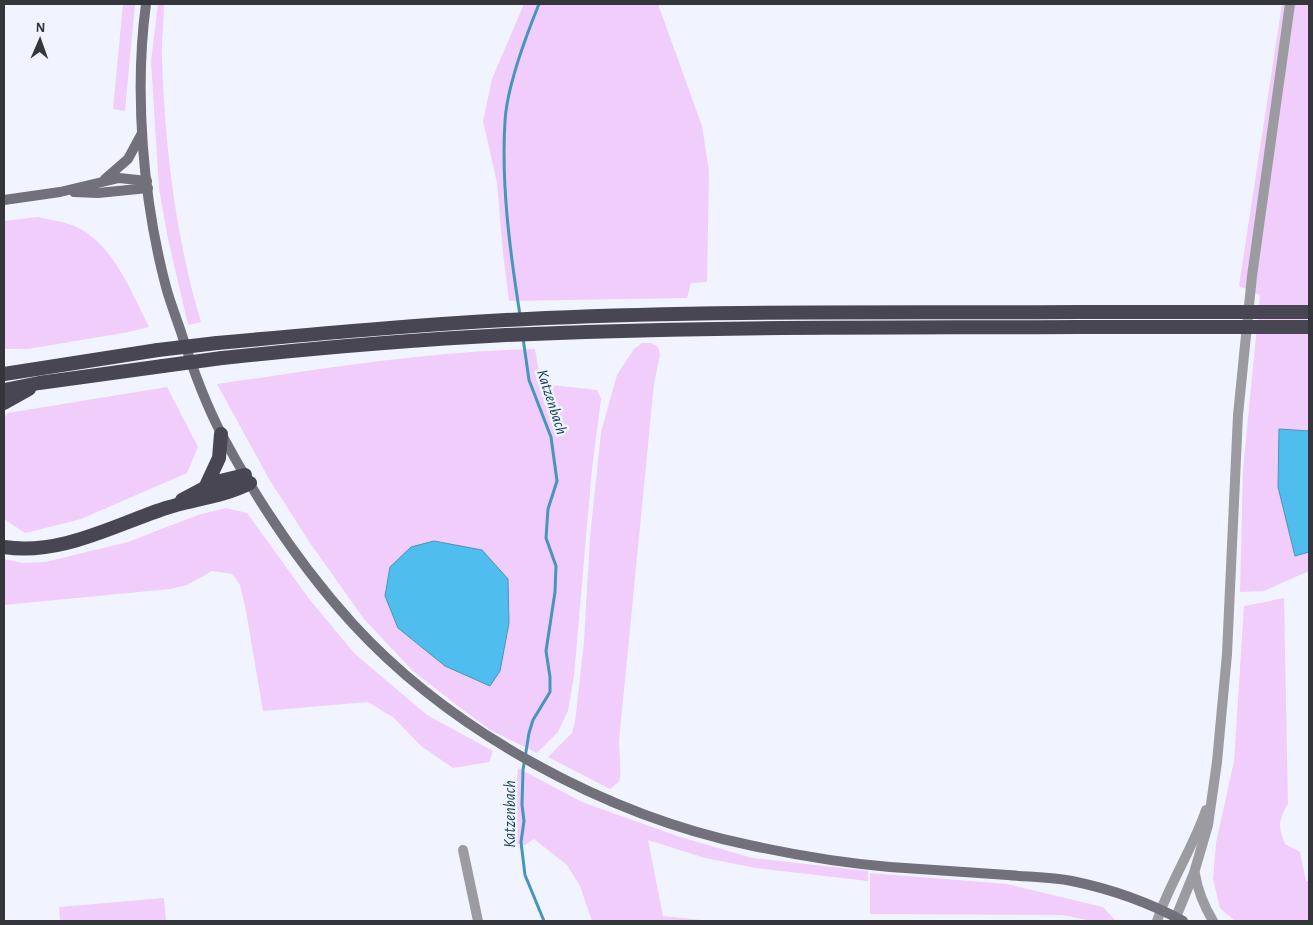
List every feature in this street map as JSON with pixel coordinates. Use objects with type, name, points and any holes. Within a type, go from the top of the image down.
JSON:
[{"type":"highway","points":[[4,374],[158,350],[217,343],[358,330],[503,320],[690,314],[1309,312]]},
{"type":"highway","points":[[4,390],[39,383],[222,358],[361,345],[505,335],[768,329],[1309,327]]},
{"type":"highway","points":[[4,366],[31,369]]},
{"type":"highway","points":[[4,403],[39,383]]},
{"type":"highway","points":[[206,486],[219,458],[221,434]]},
{"type":"highway","points":[[168,507],[206,486],[226,478],[248,479]]},
{"type":"highway","points":[[4,547],[16,549],[39,548],[74,541],[168,507],[227,493],[248,479]]},
{"type":"highway","points":[[4,538],[16,544],[39,548]]},
{"type":"main road","points":[[146,4],[142,61],[142,132],[147,184],[166,288],[194,372],[221,434],[278,528],[305,565],[353,624],[390,661],[440,702],[532,762],[562,779],[673,825],[746,845],[824,859],[886,866],[1067,880],[1142,901],[1180,919]]},
{"type":"main road","points":[[102,181],[128,159],[142,132]]},
{"type":"main road","points":[[4,200],[60,192],[102,181],[128,178],[147,184]]},
{"type":"main road","points":[[60,192],[98,193],[147,184]]},
{"type":"street","points":[[1180,919],[1208,825],[1222,719],[1227,654],[1238,415],[1252,276],[1290,4]]},
{"type":"street","points":[[1156,921],[1193,840],[1213,790]]},
{"type":"street","points":[[462,850],[478,921]]},
{"type":"street","points":[[1194,873],[1198,892],[1213,921]]},
{"type":"shaded area","points":[[123,4],[135,4],[125,111],[113,109]]},
{"type":"shaded area","points":[[158,4],[164,4],[162,54],[166,127],[173,193],[185,259],[201,322],[188,325],[168,239],[159,189],[151,61]]},
{"type":"shaded area","points":[[524,4],[658,4],[702,126],[709,171],[707,282],[691,283],[687,298],[509,301],[497,183],[483,121],[492,79]]},
{"type":"shaded area","points":[[1282,4],[1309,4],[1309,431],[1279,429],[1296,556],[1309,552],[1309,571],[1264,591],[1240,592],[1243,469],[1260,295],[1239,286]]},
{"type":"shaded area","points":[[38,217],[72,225],[98,243],[119,268],[149,327],[28,349],[4,349],[4,221]]},
{"type":"shaded area","points":[[642,343],[651,343],[658,347],[660,355],[654,384],[619,741],[620,778],[610,789],[548,757],[572,733],[575,722],[584,642],[590,537],[601,432],[617,375],[634,349]]},
{"type":"shaded area","points":[[535,349],[539,372],[551,385],[597,390],[601,399],[592,469],[574,676],[568,711],[558,732],[537,753],[490,730],[458,706],[413,671],[364,619],[310,543],[269,479],[217,384],[415,357],[495,350]],"holes":[[[385,596],[445,666],[398,628]]]},
{"type":"shaded area","points":[[167,387],[198,447],[187,473],[81,519],[25,533],[4,519],[4,417],[8,413]]},
{"type":"shaded area","points":[[226,508],[247,513],[310,600],[355,654],[427,715],[493,751],[489,762],[453,768],[421,746],[394,718],[368,702],[263,711],[246,611],[240,585],[232,574],[212,571],[187,585],[170,589],[4,605],[4,559],[22,563],[45,562],[128,542],[198,515]]},
{"type":"shaded area","points":[[1284,598],[1288,804],[1282,815],[1280,828],[1285,844],[1300,852],[1306,881],[1309,881],[1309,921],[1235,921],[1220,908],[1213,879],[1216,843],[1234,761],[1244,606]]},
{"type":"shaded area","points":[[518,768],[582,802],[677,836],[752,858],[868,871],[868,881],[756,868],[705,858],[648,840],[663,916],[711,921],[592,921],[580,886],[567,865],[534,839],[525,845],[511,843]]},
{"type":"shaded area","points":[[870,873],[1007,884],[1103,907],[1116,921],[1091,921],[1063,915],[870,914]]},
{"type":"shaded area","points":[[164,898],[166,921],[60,921],[59,907]]},
{"type":"water","points":[[1279,429],[1309,431],[1309,552],[1295,556],[1278,487]]},
{"type":"water","points":[[434,541],[482,550],[508,579],[509,623],[500,671],[490,686],[445,666],[398,628],[385,596],[390,567],[411,547]]},
{"type":"waterway","name":"Katzenbach","points":[[520,315],[505,193],[505,121],[513,77],[539,4]]},
{"type":"waterway","name":"Katzenbach","points":[[523,338],[529,380],[551,437],[557,481],[548,509],[546,538],[556,566],[555,592],[546,651],[550,692],[533,720],[523,770],[522,805],[524,821],[521,842],[525,875],[544,921]]}]
